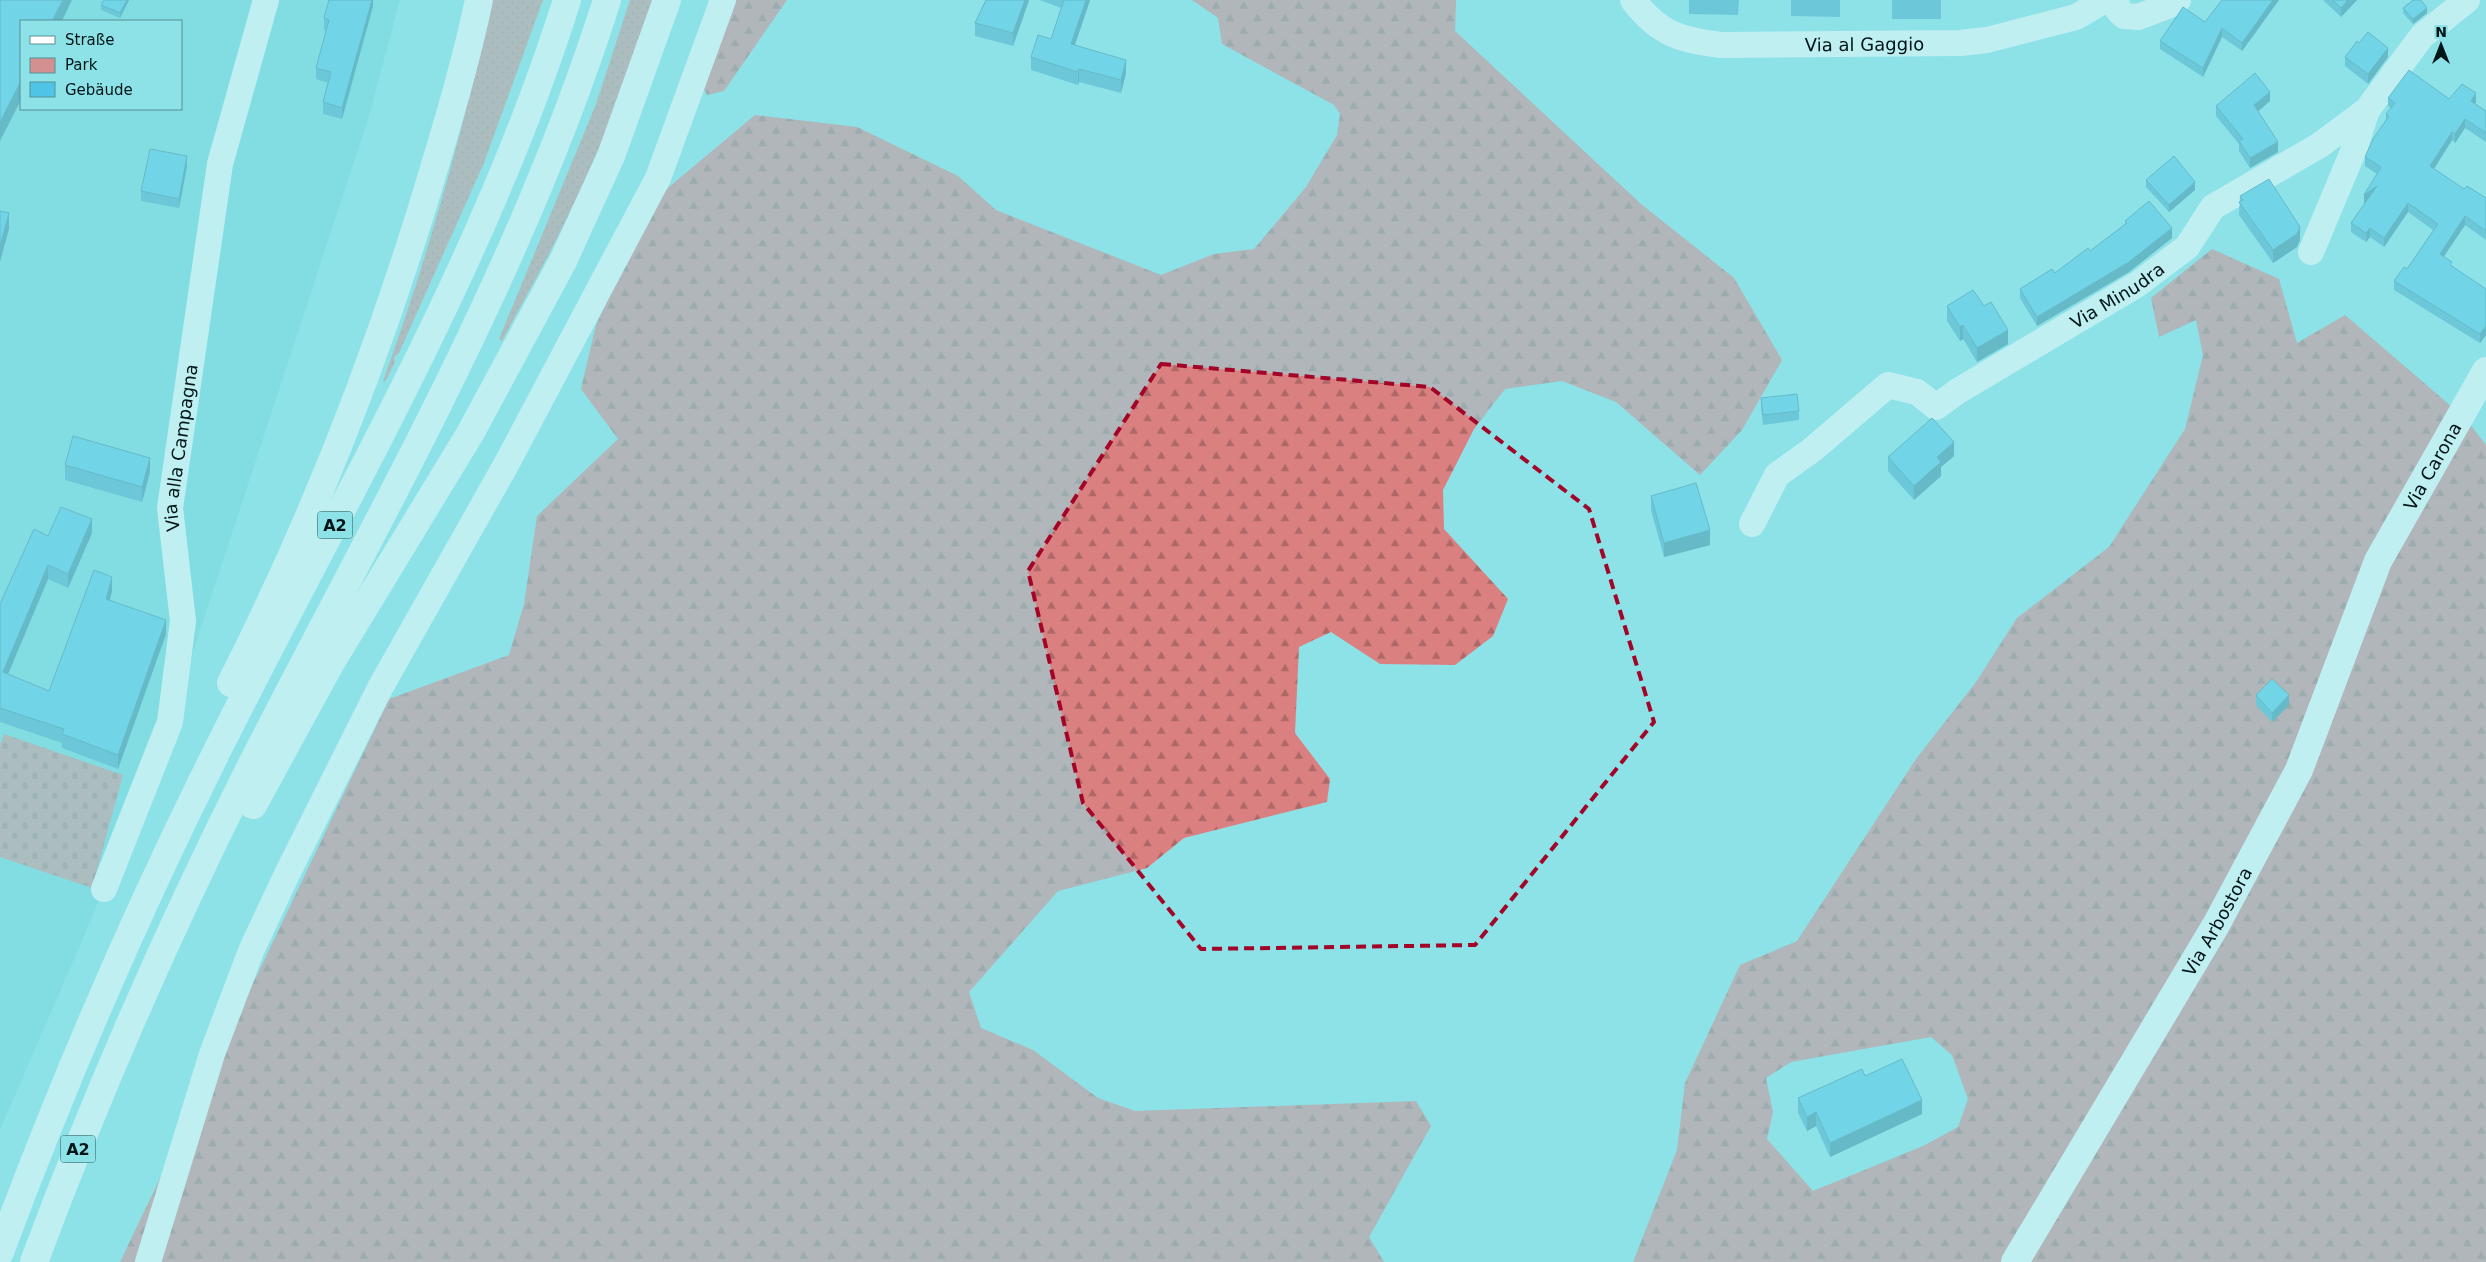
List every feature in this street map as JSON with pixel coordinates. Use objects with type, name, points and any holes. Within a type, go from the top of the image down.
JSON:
[{"type":"main road","points":[[82,1040],[112,930],[172,802],[293,558],[360,393],[405,266],[467,58],[479,0]]},
{"type":"main road","name":"A2","points":[[0,1252],[82,1040],[127,939],[215,755],[384,430],[459,278],[526,118],[567,0]]},
{"type":"main road","name":"A2","points":[[34,1262],[124,1038],[181,910],[232,804],[418,448],[494,292],[559,136],[607,0]]},
{"type":"main road","points":[[124,1038],[182,951],[278,758],[330,664],[471,432],[536,312],[588,210],[611,156],[667,0]]},
{"type":"main road","name":"Via Carona","points":[[2378,561],[2486,371]]},
{"type":"main road","name":"Via Arbostora","points":[[2015,1262],[2216,925],[2299,770],[2378,561]]},
{"type":"street","name":"Via alla Campagna","points":[[104,888],[170,722],[183,622],[170,508],[220,164],[266,0]]},
{"type":"street","points":[[148,1262],[212,1054],[251,951],[287,874],[380,688],[508,463],[658,178],[723,0]]},
{"type":"street","name":"Via al Gaggio","points":[[1633,0],[1644,15],[1664,31],[1690,41],[1721,45],[1960,43],[1987,40],[2076,17],[2104,0]]},
{"type":"street","points":[[2116,0],[2118,10],[2124,16],[2138,17],[2175,3],[2178,0]]},
{"type":"street","name":"Via Minudra","points":[[1752,524],[1777,475],[1812,450],[1888,385],[1917,392],[1936,407],[1958,391],[2138,284],[2187,247],[2213,207],[2320,144],[2367,110],[2422,36],[2467,0]]},
{"type":"street","points":[[2311,252],[2367,110]]},
{"type":"highlighted area","points":[[1161,364],[1430,387],[1589,509],[1654,722],[1475,945],[1201,949],[1083,803],[1028,571]]},
{"type":"shaded area","points":[[0,0],[400,0],[369,116],[170,722],[90,922],[0,1130]]},
{"type":"green space","points":[[491,0],[543,0],[484,163],[399,353],[394,357],[395,362],[385,382],[383,381],[415,287],[444,192],[469,97]]},
{"type":"green space","points":[[630,0],[654,0],[614,110],[581,190],[502,341],[499,339],[596,104]]},
{"type":"green space","points":[[733,0],[787,0],[724,91],[707,95],[701,84]]},
{"type":"green space","points":[[1192,0],[1456,0],[1455,31],[1641,204],[1734,278],[1782,360],[1742,430],[1700,475],[1616,402],[1562,381],[1505,389],[1474,429],[1443,490],[1444,529],[1508,599],[1493,636],[1455,665],[1380,664],[1331,632],[1299,647],[1295,733],[1330,779],[1327,802],[1184,838],[1147,868],[1058,891],[969,992],[981,1028],[1033,1050],[1098,1098],[1135,1111],[1416,1101],[1431,1126],[1369,1237],[1384,1262],[120,1262],[389,699],[509,655],[524,604],[537,516],[618,439],[581,389],[596,325],[657,197],[755,115],[857,127],[958,176],[996,210],[1161,275],[1214,254],[1254,249],[1306,187],[1337,135],[1340,114],[1334,105],[1222,44],[1218,18]]},
{"type":"green space","points":[[2212,249],[2279,279],[2297,343],[2345,315],[2466,419],[2486,445],[2486,1262],[1633,1262],[1677,1150],[1685,1083],[1740,965],[1797,941],[1916,759],[1976,682],[2017,618],[2109,547],[2185,429],[2203,355],[2196,320],[2159,337],[2151,298]],"holes":[[[1931,1037],[1952,1055],[1968,1099],[1958,1127],[1923,1146],[1813,1191],[1767,1139],[1773,1112],[1766,1078],[1791,1062]]]},
{"type":"green space","points":[[4,734],[123,775],[92,888],[0,857],[0,745]]},
{"type":"building","points":[[0,0],[63,0],[53,20],[20,20],[20,83],[0,122]]},
{"type":"building","points":[[104,0],[127,0],[120,13],[101,5]]},
{"type":"building","points":[[329,0],[372,0],[342,108],[323,102],[331,72],[316,68],[329,20],[324,18]]},
{"type":"building","points":[[986,0],[1025,0],[1013,33],[975,23]]},
{"type":"building","points":[[1064,0],[1086,0],[1071,44],[1126,60],[1121,80],[1079,69],[1078,72],[1031,57],[1038,35],[1051,39]]},
{"type":"building","points":[[2222,0],[2273,0],[2242,43],[2222,28],[2203,68],[2160,41],[2183,7],[2205,22]]},
{"type":"building","points":[[2333,0],[2348,0],[2341,8]]},
{"type":"building","points":[[2413,0],[2421,0],[2427,8],[2413,19],[2403,8]]},
{"type":"building","points":[[2368,32],[2388,48],[2368,74],[2345,57],[2357,41],[2359,43]]},
{"type":"building","points":[[2409,70],[2449,99],[2462,84],[2476,93],[2471,101],[2486,111],[2486,133],[2465,119],[2455,134],[2452,132],[2430,166],[2464,189],[2467,186],[2486,198],[2486,231],[2465,216],[2440,254],[2452,262],[2450,265],[2486,289],[2486,326],[2480,334],[2394,281],[2404,267],[2407,269],[2438,224],[2408,203],[2384,238],[2370,228],[2366,233],[2351,223],[2377,186],[2364,195],[2381,167],[2365,157],[2373,139],[2389,116],[2386,114],[2395,103],[2388,98]]},
{"type":"building","points":[[2255,73],[2270,92],[2254,105],[2278,142],[2250,158],[2239,141],[2243,139],[2216,106]]},
{"type":"building","points":[[150,149],[187,156],[179,199],[141,191]]},
{"type":"building","points":[[2174,156],[2195,182],[2169,205],[2146,180]]},
{"type":"building","points":[[2269,179],[2300,227],[2297,234],[2273,250],[2239,202],[2243,200],[2240,196]]},
{"type":"building","points":[[2149,201],[2172,228],[2129,262],[2037,317],[2020,289],[2052,269],[2055,273],[2088,248],[2090,251],[2127,223],[2125,221]]},
{"type":"building","points":[[0,211],[9,213],[0,246]]},
{"type":"building","points":[[1973,290],[1984,306],[1991,302],[2008,330],[1977,348],[1963,325],[1960,327],[1947,306]]},
{"type":"building","points":[[1797,394],[1799,411],[1763,415],[1761,398]]},
{"type":"building","points":[[1932,418],[1954,442],[1937,457],[1941,462],[1914,486],[1888,457]]},
{"type":"building","points":[[73,436],[150,458],[142,487],[65,465]]},
{"type":"building","points":[[1696,483],[1710,530],[1664,543],[1651,496]]},
{"type":"building","points":[[61,507],[92,519],[68,574],[48,565],[3,672],[49,691],[94,570],[112,577],[106,599],[166,620],[118,755],[62,734],[64,729],[0,708],[0,604],[34,529],[48,536]]},
{"type":"building","points":[[2272,679],[2289,695],[2272,713],[2256,695]]},
{"type":"building","points":[[1902,1059],[1922,1100],[1830,1143],[1816,1112],[1807,1117],[1798,1098],[1862,1069],[1865,1076]]}]
